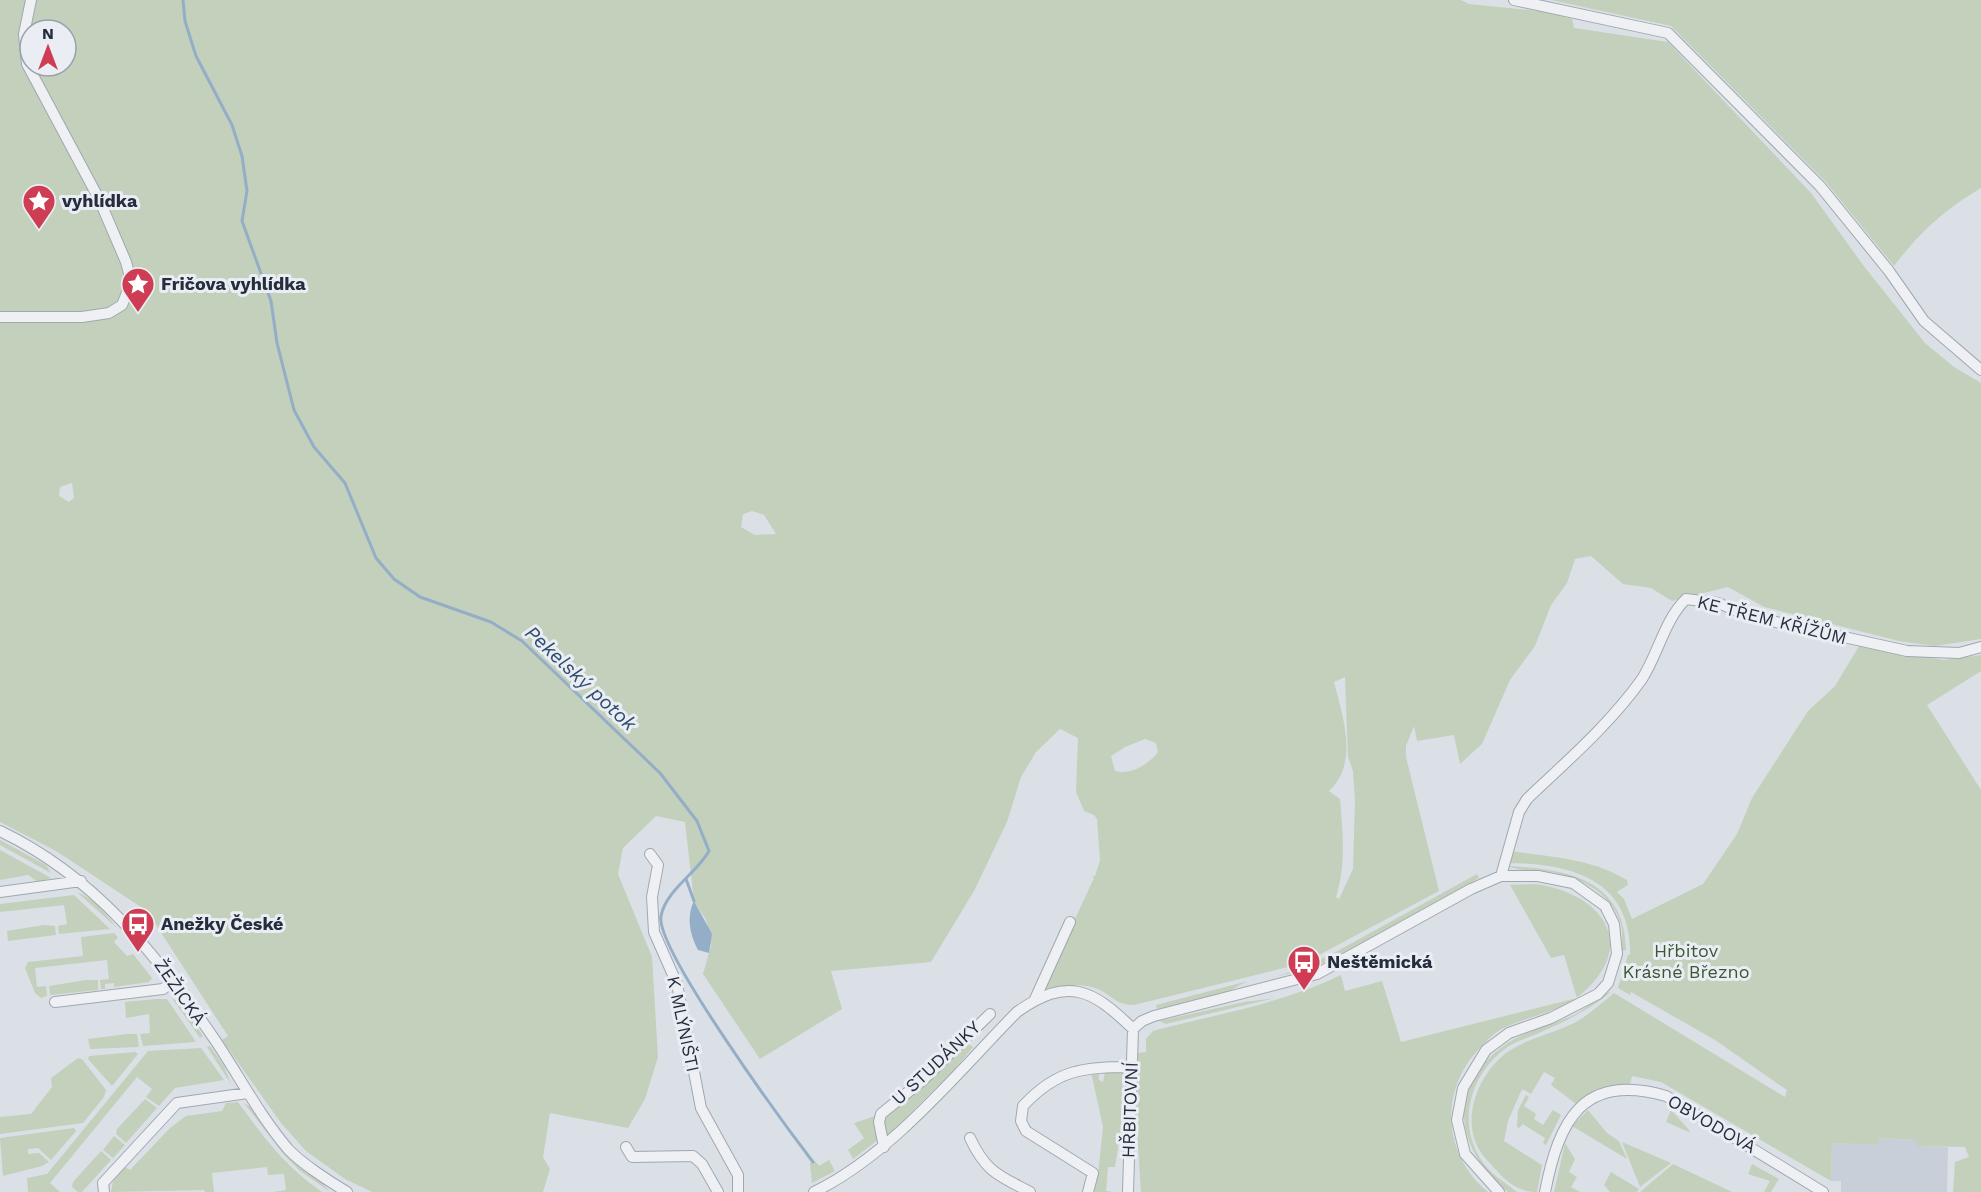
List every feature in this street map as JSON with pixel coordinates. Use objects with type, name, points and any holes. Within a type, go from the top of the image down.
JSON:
[{"type":"street","points":[[0,318],[82,317],[109,314],[122,305],[128,297],[130,277],[126,262],[99,199],[27,64],[24,34],[31,0]]},
{"type":"street","points":[[1514,0],[1668,33],[1820,186],[1889,270],[1924,321],[1981,370]]},
{"type":"street","name":"KE TŘEM KŘÍŽŮM","points":[[1501,876],[1507,848],[1519,812],[1527,799],[1599,731],[1641,680],[1656,656],[1678,606],[1686,598],[1718,603],[1749,616],[1907,651],[1959,653],[1981,647]]},
{"type":"street","name":"ŽEŽICKÁ","points":[[0,831],[26,843],[81,881],[130,926],[158,959],[215,1040],[248,1093],[290,1150],[345,1192]]},
{"type":"street","name":"K MLÝNIŠTI","points":[[650,854],[658,865],[652,897],[654,932],[678,984],[701,1108],[738,1174],[738,1192]]},
{"type":"street","points":[[814,1192],[851,1172],[884,1147],[1017,1012],[1035,999],[1070,991],[1093,994],[1133,1029],[1154,1016],[1317,974],[1471,889],[1501,876],[1538,876],[1573,884],[1605,906],[1614,924],[1617,954],[1608,983],[1598,994],[1551,1018],[1509,1033],[1486,1050],[1462,1088],[1457,1120],[1465,1154],[1492,1187],[1499,1192]]},
{"type":"street","points":[[0,892],[81,881]]},
{"type":"street","points":[[1035,999],[1070,922]]},
{"type":"street","points":[[54,1002],[163,989],[172,982]]},
{"type":"street","name":"U STUDÁNKY","points":[[884,1147],[879,1122],[881,1114],[923,1080],[990,1014]]},
{"type":"street","name":"HŘBITOVNÍ","points":[[1128,1192],[1133,1029]]},
{"type":"street","points":[[1088,1192],[1093,1173],[1026,1131],[1021,1121],[1023,1106],[1061,1075],[1097,1067],[1132,1067]]},
{"type":"street","name":"OBVODOVÁ","points":[[1545,1192],[1552,1154],[1568,1119],[1597,1096],[1620,1090],[1643,1090],[1666,1096],[1823,1192]]},
{"type":"street","points":[[104,1192],[103,1183],[177,1103],[248,1093]]},
{"type":"street","points":[[970,1138],[978,1155],[990,1171],[1030,1192]]},
{"type":"street","points":[[626,1147],[632,1156],[693,1156],[702,1164],[718,1192]]},
{"type":"shaded area","points":[[1878,1138],[1917,1140],[1917,1146],[1948,1147],[1947,1192],[1841,1192],[1841,1181],[1831,1181],[1832,1143],[1878,1145]]},
{"type":"green space","points":[[0,0],[1461,0],[1469,4],[1548,12],[1572,19],[1574,28],[1668,42],[1811,193],[1863,265],[1925,343],[1954,367],[1981,383],[1981,639],[1935,646],[1899,641],[1764,607],[1728,587],[1672,601],[1651,588],[1623,584],[1591,556],[1575,559],[1567,583],[1551,605],[1535,646],[1510,680],[1482,744],[1460,764],[1454,735],[1417,741],[1414,726],[1406,746],[1406,757],[1439,891],[1304,963],[1134,1005],[1119,1002],[1093,987],[1071,986],[1042,990],[1094,878],[1092,877],[1095,876],[1100,860],[1097,819],[1094,815],[1084,811],[1076,792],[1078,738],[1060,729],[1036,752],[1021,777],[1007,822],[974,891],[931,962],[831,971],[842,1009],[760,1059],[703,974],[711,946],[706,920],[694,901],[685,822],[656,816],[623,848],[618,874],[652,957],[658,1057],[645,1099],[628,1128],[550,1113],[543,1157],[550,1169],[543,1192],[372,1192],[345,1179],[306,1151],[281,1123],[222,1040],[228,1036],[147,911],[56,851],[0,822]],"holes":[[[72,483],[74,498],[69,502],[59,496],[60,487]],[[752,511],[764,515],[776,534],[755,535],[741,527],[743,514]],[[1345,677],[1348,757],[1353,771],[1355,800],[1353,869],[1339,899],[1336,897],[1343,849],[1340,799],[1329,791],[1338,780],[1344,767],[1346,739],[1334,682]],[[1145,739],[1156,743],[1158,752],[1144,765],[1133,770],[1115,771],[1111,756]]]},
{"type":"green space","points":[[1551,0],[1981,0],[1981,188],[1933,222],[1894,266],[1825,181],[1671,26]]},
{"type":"green space","name":"Hřbitov Krásné Březno","points":[[1859,646],[1944,660],[1981,655],[1981,671],[1927,705],[1981,790],[1981,1192],[1953,1192],[1955,1162],[1969,1157],[1965,1147],[1917,1146],[1917,1140],[1879,1138],[1878,1145],[1832,1143],[1831,1181],[1661,1082],[1632,1076],[1630,1084],[1597,1089],[1576,1104],[1551,1085],[1555,1078],[1544,1072],[1531,1094],[1522,1089],[1508,1121],[1504,1141],[1542,1165],[1537,1192],[1521,1189],[1508,1182],[1486,1159],[1477,1146],[1473,1132],[1474,1103],[1486,1075],[1506,1053],[1581,1019],[1614,993],[1785,1097],[1787,1090],[1715,1040],[1631,992],[1630,995],[1618,988],[1628,955],[1630,955],[1628,929],[1620,909],[1609,892],[1593,880],[1574,872],[1553,867],[1507,863],[1510,851],[1585,863],[1613,873],[1627,880],[1628,885],[1617,892],[1624,899],[1632,919],[1703,884],[1737,834],[1752,798],[1808,711],[1835,686]]},
{"type":"green space","points":[[0,840],[46,865],[51,873],[0,845]]},
{"type":"green space","points":[[0,850],[51,878],[38,882],[28,875],[0,880]]},
{"type":"green space","points":[[1508,866],[1551,870],[1589,882],[1604,893],[1615,907],[1623,926],[1626,950],[1622,951],[1622,927],[1616,912],[1601,894],[1568,876]]},
{"type":"green space","points":[[1477,874],[1479,878],[1334,958],[1332,954]]},
{"type":"green space","points":[[1535,884],[1559,889],[1579,898],[1595,910],[1605,924],[1610,941],[1608,958],[1598,977],[1577,998],[1564,955],[1551,958],[1510,885]]},
{"type":"green space","points":[[77,892],[104,912],[117,928]]},
{"type":"green space","points":[[74,895],[110,929],[59,934],[58,926],[67,924],[64,905],[0,912],[0,904]]},
{"type":"green space","points":[[44,925],[55,926],[56,935],[8,941],[7,931]]},
{"type":"green space","points":[[114,933],[118,937],[114,942],[127,956],[133,954],[152,978],[149,982],[114,987],[114,983],[105,984],[105,989],[101,989],[100,980],[109,979],[107,960],[35,968],[37,987],[46,986],[47,996],[41,998],[35,993],[25,968],[28,962],[83,956],[81,937]]},
{"type":"green space","points":[[1327,956],[1330,960],[1308,970],[1277,976],[1306,967]]},
{"type":"green space","points":[[1341,975],[1345,991],[1382,981],[1401,1042],[1576,998],[1562,1006],[1498,1031],[1469,1062],[1459,1080],[1453,1100],[1451,1120],[1454,1140],[1461,1159],[1472,1176],[1488,1192],[1141,1192],[1137,1130],[1138,1053],[1146,1052],[1146,1039],[1153,1031],[1272,1001]]},
{"type":"green space","points":[[98,980],[98,990],[50,995],[49,986]]},
{"type":"green space","points":[[1248,981],[1227,992],[1157,1009],[1156,1005]]},
{"type":"green space","points":[[1611,992],[1577,1015],[1506,1048],[1484,1071],[1476,1084],[1469,1113],[1469,1128],[1473,1143],[1488,1168],[1517,1192],[1508,1192],[1490,1175],[1476,1156],[1468,1137],[1464,1117],[1466,1097],[1474,1078],[1488,1060],[1508,1043],[1524,1034],[1576,1014],[1602,995]]},
{"type":"green space","points":[[172,998],[181,1004],[203,1036],[200,1038]]},
{"type":"green space","points":[[1275,998],[1166,1024],[1159,1021],[1244,1002]]},
{"type":"green space","points":[[167,999],[196,1042],[143,1046],[140,1034],[150,1033],[149,1014],[126,1018],[125,1002]]},
{"type":"green space","points":[[137,1034],[139,1047],[90,1049],[88,1039]]},
{"type":"green space","points":[[967,1043],[973,1047],[953,1071],[888,1135],[885,1135],[883,1115]]},
{"type":"green space","points":[[210,1046],[224,1066],[231,1084],[207,1047]]},
{"type":"green space","points":[[201,1048],[224,1080],[175,1088],[159,1106],[146,1097],[152,1089],[137,1077],[50,1183],[60,1192],[28,1192],[27,1178],[47,1174],[148,1051]]},
{"type":"green space","points":[[135,1052],[138,1054],[112,1086],[88,1059],[89,1056]]},
{"type":"green space","points":[[78,1058],[82,1059],[106,1090],[104,1097],[83,1123],[0,1134],[0,1117],[31,1114],[52,1087],[51,1078]]},
{"type":"green space","points":[[1091,1072],[1099,1072],[1099,1080],[1103,1082],[1105,1072],[1123,1073],[1121,1129],[1115,1167],[1108,1167],[1106,1191],[1113,1192],[1090,1192],[1092,1176],[1098,1175],[1103,1127]]},
{"type":"green space","points":[[1526,1095],[1529,1097],[1524,1106],[1536,1114],[1534,1119],[1543,1125],[1553,1110],[1561,1115],[1546,1145],[1543,1143],[1545,1138],[1523,1124],[1517,1127],[1518,1110]]},
{"type":"green space","points":[[145,1099],[157,1108],[126,1143],[116,1134],[117,1129]]},
{"type":"green space","points":[[238,1102],[276,1151],[322,1192],[273,1192],[286,1190],[284,1174],[268,1175],[267,1167],[212,1173],[214,1192],[204,1190],[111,1192],[113,1181],[124,1166],[130,1170],[170,1128],[186,1116],[222,1111],[226,1103]]},
{"type":"green space","points":[[244,1103],[255,1110],[330,1192],[299,1170],[285,1156]]},
{"type":"green space","points":[[1588,1110],[1607,1133],[1619,1141],[1627,1159],[1572,1126]]},
{"type":"green space","points":[[1671,1110],[1690,1131],[1689,1132],[1666,1122]]},
{"type":"green space","points":[[878,1115],[879,1139],[853,1159],[848,1150],[864,1138],[854,1123]]},
{"type":"green space","points":[[74,1128],[76,1131],[51,1160],[38,1148],[28,1149],[28,1154],[39,1153],[49,1162],[3,1176],[0,1138]]},
{"type":"green space","points":[[114,1136],[125,1145],[113,1158],[103,1150]]},
{"type":"green space","points":[[1622,1142],[1671,1163],[1640,1187]]},
{"type":"green space","points":[[1565,1143],[1575,1159],[1569,1172],[1577,1177],[1571,1187],[1580,1192],[1554,1192]]},
{"type":"green space","points":[[101,1151],[111,1160],[82,1192],[78,1192],[72,1187],[73,1182]]},
{"type":"green space","points":[[829,1160],[835,1171],[812,1183],[810,1163],[815,1161],[819,1166]]},
{"type":"green space","points":[[1673,1164],[1732,1192],[1640,1192]]},
{"type":"green space","points":[[1752,1164],[1779,1179],[1771,1192],[1764,1192],[1770,1181],[1748,1174]]},
{"type":"green space","points":[[1611,1172],[1639,1189],[1637,1192],[1610,1192],[1604,1185]]},
{"type":"water","points":[[694,901],[712,934],[709,953],[698,950],[693,938],[690,913]]},
{"type":"waterway","name":"Pekelský potok","points":[[183,0],[185,21],[196,56],[232,125],[242,156],[247,191],[242,221],[271,301],[277,343],[294,410],[314,447],[345,483],[376,558],[394,579],[420,597],[491,622],[522,641],[660,773],[697,821],[709,851],[675,890],[664,907],[661,916],[665,935],[679,964],[725,1039],[813,1162]]},
{"type":"waterway","points":[[686,879],[694,901]]},
{"type":"place","name":"vyhlídka","points":[[39,230]]},
{"type":"place","name":"Fričova vyhlídka","points":[[138,313]]},
{"type":"place","name":"Anežky České","points":[[138,953]]},
{"type":"place","name":"Neštěmická","points":[[1304,991]]}]
